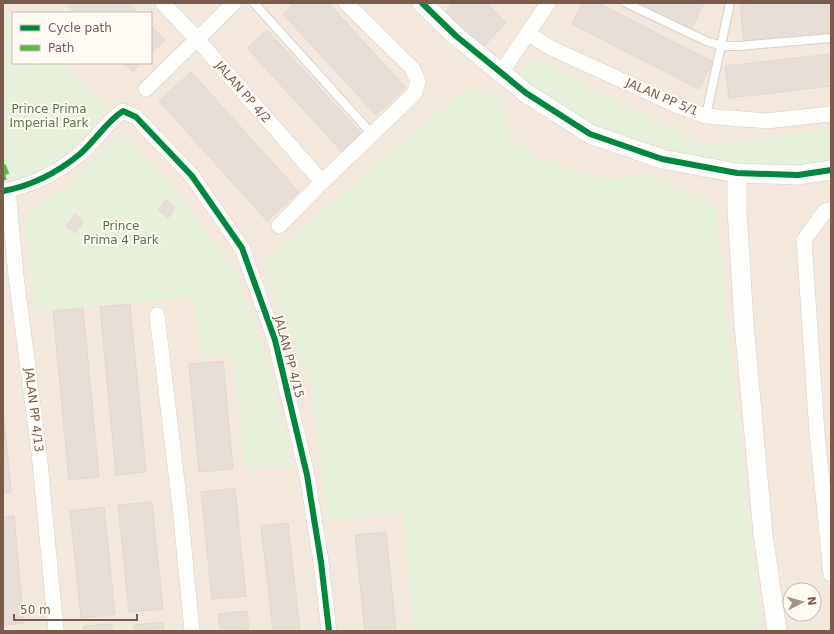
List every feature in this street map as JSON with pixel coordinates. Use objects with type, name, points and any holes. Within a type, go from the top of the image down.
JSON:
[{"type":"street","name":"JALAN PP 4/2","points":[[163,3],[197,39],[322,182]]},
{"type":"street","points":[[146,90],[234,3]]},
{"type":"street","points":[[279,226],[322,182],[415,93],[418,81],[412,68],[346,3]]},
{"type":"street","points":[[422,3],[456,36],[526,93],[590,134],[662,159],[737,173],[798,175],[831,170]]},
{"type":"street","points":[[501,73],[548,3]]},
{"type":"street","name":"JALAN PP 5/1","points":[[527,34],[551,48],[676,105],[706,116],[766,121],[831,114]]},
{"type":"street","name":"JALAN PP 4/15","points":[[6,191],[44,178],[80,154],[114,117],[123,111],[136,117],[192,176],[242,248],[275,340],[305,468],[321,562],[329,631]]},
{"type":"street","points":[[737,173],[736,209],[744,324],[763,534],[777,631]]},
{"type":"street","name":"JALAN PP 4/13","points":[[6,191],[39,452],[56,631]]},
{"type":"street","points":[[831,210],[825,211],[804,240],[817,433],[831,574]]},
{"type":"street","points":[[158,316],[180,507],[192,631]]},
{"type":"lane","points":[[254,3],[372,134]]},
{"type":"lane","points":[[626,3],[706,41],[722,46],[740,46],[831,38]]},
{"type":"lane","points":[[706,116],[730,3]]},
{"type":"shaded area","points":[[3,3],[831,3],[831,631],[3,631]]},
{"type":"green space","name":"Prince Prima Imperial Park","points":[[3,12],[12,20],[12,64],[60,64],[112,112],[79,150],[45,175],[3,185]]},
{"type":"green space","points":[[533,57],[704,145],[831,129],[831,162],[793,167],[734,163],[664,153],[587,126],[516,77]]},
{"type":"green space","points":[[471,85],[499,95],[509,137],[541,159],[608,180],[645,173],[715,204],[761,631],[413,631],[403,512],[328,521],[311,384],[262,262]]},
{"type":"green space","name":"Prince Prima 4 Park","points":[[120,133],[171,184],[237,275],[269,363],[292,465],[245,470],[232,353],[201,357],[194,297],[35,311],[24,221],[30,211],[70,185]]},
{"type":"building","points":[[65,3],[129,3],[137,12],[74,12]]},
{"type":"building","points":[[294,3],[328,3],[406,88],[376,115],[283,14]]},
{"type":"building","points":[[453,3],[487,3],[506,23],[481,49],[445,12]]},
{"type":"building","points":[[582,3],[598,3],[713,62],[699,89],[572,24]]},
{"type":"building","points":[[638,3],[704,3],[690,31]]},
{"type":"building","points":[[761,3],[831,3],[831,33],[744,42],[740,5]]},
{"type":"building","points":[[152,27],[165,40],[152,52]]},
{"type":"building","points":[[267,30],[362,134],[342,152],[247,48]]},
{"type":"building","points":[[831,54],[831,86],[729,98],[725,66]]},
{"type":"building","points":[[126,64],[140,64],[133,72]]},
{"type":"building","points":[[191,72],[299,192],[267,221],[159,101]]},
{"type":"building","points":[[166,200],[175,207],[168,218],[158,210]]},
{"type":"building","points":[[75,214],[83,222],[75,233],[66,226]]},
{"type":"building","points":[[130,304],[146,472],[116,475],[100,307]]},
{"type":"building","points":[[83,308],[99,477],[69,480],[53,311]]},
{"type":"building","points":[[223,361],[233,469],[199,472],[189,364]]},
{"type":"building","points":[[3,407],[11,492],[3,493]]},
{"type":"building","points":[[235,488],[246,596],[212,599],[201,492]]},
{"type":"building","points":[[152,502],[163,609],[129,612],[118,505]]},
{"type":"building","points":[[104,507],[115,614],[81,618],[70,511]]},
{"type":"building","points":[[14,516],[24,623],[3,625],[3,517]]},
{"type":"building","points":[[288,523],[300,631],[273,631],[261,526]]},
{"type":"building","points":[[386,532],[396,631],[365,631],[355,535]]},
{"type":"building","points":[[247,611],[249,631],[220,631],[218,614]]},
{"type":"building","points":[[163,622],[164,631],[135,631],[134,625]]},
{"type":"building","points":[[112,624],[112,631],[84,631],[83,626]]},
{"type":"marked path","points":[[3,165],[8,177],[3,178]]},
{"type":"cycle path","points":[[422,3],[456,36],[526,93],[590,134],[662,159],[737,173],[798,175],[831,170]]},
{"type":"cycle path","points":[[3,191],[24,186],[63,167],[80,154],[111,120],[123,111],[136,117],[192,176],[242,248],[275,340],[307,475],[321,562],[329,631]]}]
